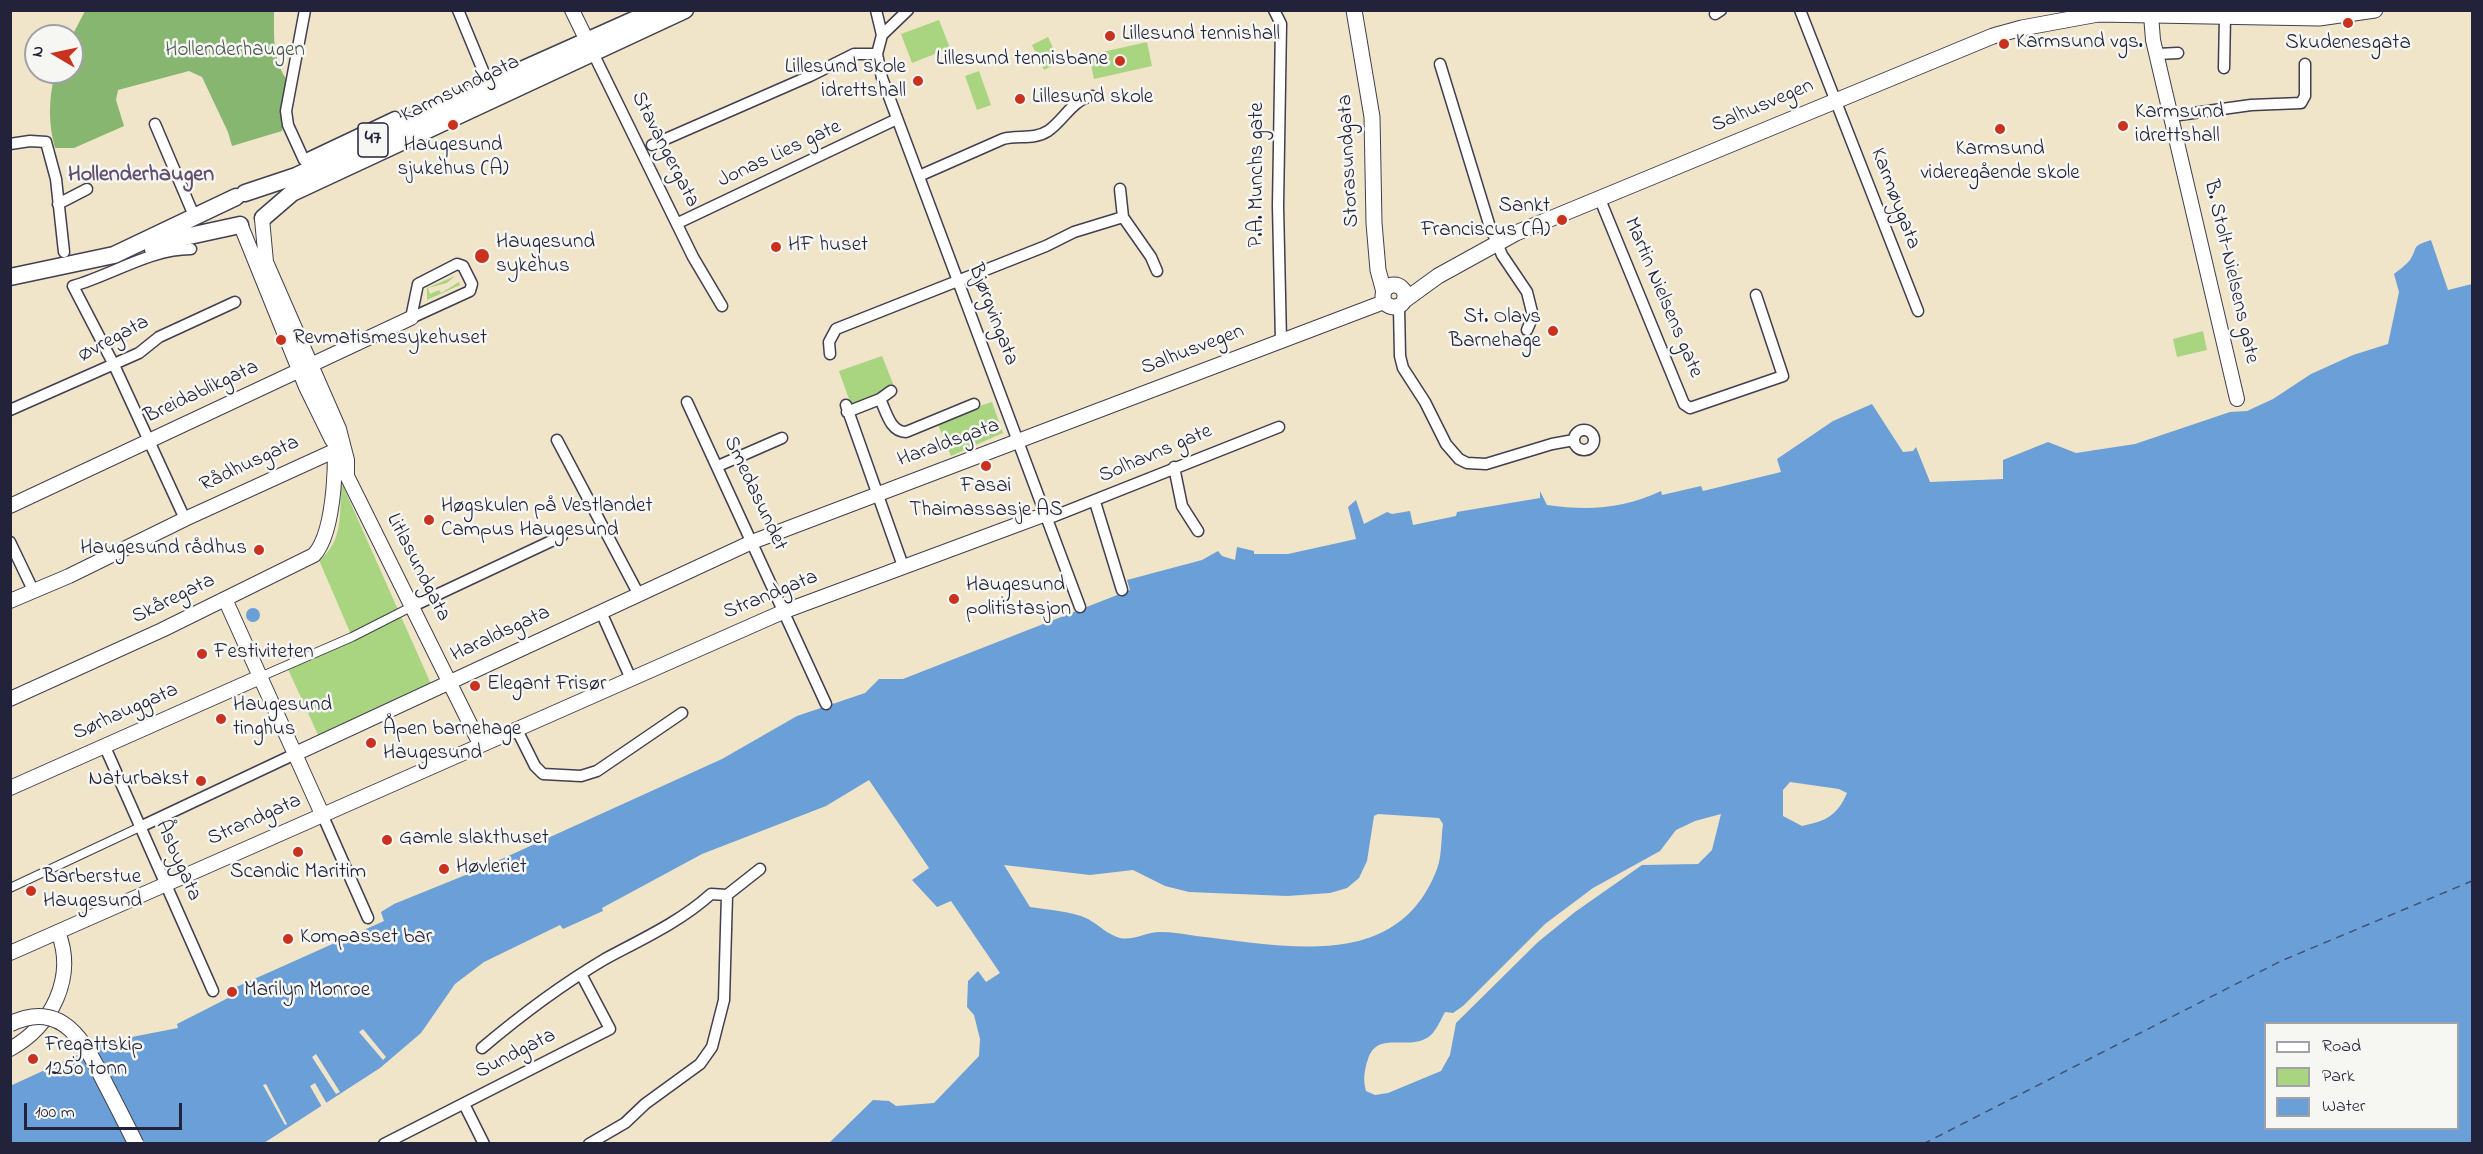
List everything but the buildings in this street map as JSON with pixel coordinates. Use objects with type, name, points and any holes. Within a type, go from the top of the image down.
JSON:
[{"type":"main road","name":"Karmsundgata","points":[[262,218],[279,201],[300,189],[590,47],[656,10]]},
{"type":"main road","name":"Karmsundgata","points":[[10,278],[89,262],[129,247],[240,195],[296,176],[440,106],[685,10]]},
{"type":"main road","name":"Storasundgata","points":[[1354,10],[1373,126],[1378,270],[1384,297]]},
{"type":"main road","name":"Salhusvegen","points":[[1384,297],[1389,286],[1401,295],[1496,243],[1599,197],[1993,36],[2049,16],[2151,13],[2225,16],[2341,14],[2375,10]]},
{"type":"main road","points":[[240,225],[235,221],[230,209],[240,195],[251,193],[261,200],[264,206],[262,218]]},
{"type":"main road","name":"47","points":[[240,225],[252,226],[262,218]]},
{"type":"main road","name":"Karmsundgata","points":[[10,286],[96,270],[129,247],[240,225]]},
{"type":"main road","name":"Storasundgata","points":[[1376,238],[1387,268],[1401,295]]},
{"type":"main road","points":[[1384,297],[1389,306],[1401,295]]},
{"type":"main road","points":[[10,1024],[30,1017],[45,1017],[73,1031],[93,1058],[136,1143]]},
{"type":"street","points":[[306,10],[286,111],[288,125],[304,160],[395,117]]},
{"type":"street","points":[[458,10],[484,74]]},
{"type":"street","name":"Stavangergata","points":[[572,10],[693,257],[722,306]]},
{"type":"street","name":"Bjørgvingata","points":[[876,10],[882,35],[877,54],[882,78],[1080,607]]},
{"type":"street","points":[[882,35],[908,10]]},
{"type":"street","name":"P.A. Munchs gate","points":[[1274,10],[1281,24],[1278,206],[1281,341]]},
{"type":"street","name":"Karmøygata","points":[[1800,10],[1918,311]]},
{"type":"street","name":"B. Stolt-Nielsens gate","points":[[2151,13],[2157,54],[2237,399]]},
{"type":"street","points":[[2224,68],[2225,16]]},
{"type":"street","points":[[2157,54],[2178,53]]},
{"type":"street","points":[[652,145],[810,76],[854,54],[877,54]]},
{"type":"street","points":[[1440,64],[1470,168],[1496,243],[1527,292],[1533,316],[1527,330]]},
{"type":"street","points":[[2172,116],[2251,105],[2301,103],[2305,96],[2305,64]]},
{"type":"street","points":[[919,176],[1003,139],[1039,135],[1049,130],[1077,103],[1092,96]]},
{"type":"street","name":"Jonas Lies gate","points":[[678,223],[897,119]]},
{"type":"street","points":[[155,124],[192,211]]},
{"type":"street","points":[[10,144],[30,141],[46,142],[53,159],[64,252]]},
{"type":"street","points":[[58,204],[87,189]]},
{"type":"street","points":[[1120,189],[1122,217],[1151,257],[1157,272]]},
{"type":"street","name":"Martin Nielsens gate","points":[[1599,197],[1684,404],[1690,408],[1784,376],[1756,294]]},
{"type":"street","points":[[830,354],[829,342],[836,329],[1046,246],[1074,232],[1122,217]]},
{"type":"street","name":"Litlasundgata","points":[[262,218],[266,262],[334,450],[480,744]]},
{"type":"street","name":"Litlasundgata","points":[[240,225],[305,367],[332,416],[342,440],[347,476]]},
{"type":"street","points":[[185,519],[114,365],[73,286],[111,274],[164,251],[191,249]]},
{"type":"street","name":"Breidablikgata","points":[[10,506],[470,291],[472,284],[463,266],[457,264],[418,284],[411,318]]},
{"type":"street","points":[[1401,295],[1400,356],[1402,368],[1425,402],[1446,444],[1459,459],[1476,465],[1486,464],[1543,446],[1574,440]]},
{"type":"street","name":"Salhusvegen","points":[[1017,441],[1281,341],[1384,297]]},
{"type":"street","name":"Øvregata","points":[[10,410],[146,350],[159,337],[235,302]]},
{"type":"street","points":[[891,391],[880,399],[847,408],[903,566]]},
{"type":"street","points":[[880,399],[894,428],[899,432],[906,432],[974,404]]},
{"type":"street","name":"Smedasundet","points":[[687,402],[826,704]]},
{"type":"street","name":"Litlasundgata","points":[[332,416],[334,450]]},
{"type":"street","name":"Solhavns gate","points":[[1046,516],[1095,502],[1174,467],[1279,427]]},
{"type":"street","points":[[718,466],[782,438]]},
{"type":"street","points":[[557,440],[639,595]]},
{"type":"street","name":"Haraldsgata","points":[[10,888],[752,542],[1017,441]]},
{"type":"street","name":"Rådhusgata","points":[[10,600],[69,576],[334,450]]},
{"type":"street","name":"Skåregata","points":[[10,699],[305,561],[321,547],[327,534],[334,450]]},
{"type":"street","points":[[1174,467],[1185,515],[1198,531]]},
{"type":"street","points":[[1095,502],[1122,590]]},
{"type":"street","name":"Strandgata","points":[[11,952],[785,611],[903,566],[1046,516]]},
{"type":"street","points":[[260,677],[352,637],[562,536]]},
{"type":"street","points":[[10,542],[33,590]]},
{"type":"street","points":[[225,599],[368,918]]},
{"type":"street","points":[[601,612],[631,679]]},
{"type":"street","name":"Sørhauggata","points":[[10,788],[260,677]]},
{"type":"street","points":[[516,728],[535,766],[543,774],[581,776],[597,771],[682,712]]},
{"type":"street","name":"Åsbygata","points":[[105,747],[213,991]]},
{"type":"street","points":[[482,1048],[525,1011],[581,974],[691,912],[711,894],[727,895],[760,869]]},
{"type":"street","points":[[590,1143],[625,1123],[645,1104],[700,1064],[712,1047],[724,1000],[727,895]]},
{"type":"street","points":[[10,1049],[33,1034],[62,987],[65,956],[58,932]]},
{"type":"street","name":"Sundgata","points":[[384,1143],[610,1029],[581,974]]},
{"type":"street","points":[[464,1104],[484,1143]]},
{"type":"green space","name":"Hollenderhaugen","points":[[274,10],[274,40],[277,58],[290,84],[282,131],[232,146],[228,132],[202,77],[189,71],[118,90],[116,100],[124,126],[74,148],[55,148],[50,112],[53,84],[84,84],[84,24],[78,24],[85,11]]},
{"type":"green space","points":[[939,20],[950,48],[912,63],[901,34]]},
{"type":"green space","points":[[1048,37],[1060,62],[1044,70],[1032,45]]},
{"type":"green space","name":"Lillesund tennisbane","points":[[1147,42],[1152,66],[1094,79],[1089,55]]},
{"type":"green space","points":[[979,71],[991,105],[977,110],[965,76]]},
{"type":"green space","points":[[455,276],[447,283],[428,288],[430,294],[439,290],[441,293],[459,282],[460,285],[427,300],[427,288]]},
{"type":"green space","points":[[2203,331],[2207,350],[2177,357],[2173,339]]},
{"type":"green space","points":[[882,356],[894,386],[851,405],[839,371]]},
{"type":"green space","points":[[992,402],[1003,433],[951,456],[936,420]]},
{"type":"green space","points":[[341,486],[343,486],[431,684],[319,737],[287,667],[352,637],[319,560],[332,545],[339,527]]},
{"type":"water","points":[[2431,240],[2448,290],[2472,284],[2472,1143],[829,1143],[873,1100],[889,1101],[896,1106],[934,1103],[979,1056],[980,1039],[974,1015],[967,1007],[968,981],[978,971],[986,982],[1000,973],[951,901],[937,907],[912,880],[929,868],[869,780],[826,806],[702,854],[602,908],[603,911],[563,929],[560,925],[484,962],[455,984],[421,1033],[380,1068],[264,1143],[11,1143],[10,1086],[106,1042],[178,1028],[177,1024],[236,994],[234,988],[384,921],[381,912],[394,904],[473,872],[722,759],[797,716],[865,693],[879,679],[903,679],[1130,590],[1127,580],[1202,560],[1218,551],[1222,556],[1235,560],[1237,547],[1254,551],[1254,554],[1288,554],[1356,539],[1348,507],[1356,500],[1364,524],[1387,512],[1392,514],[1410,511],[1413,525],[1456,516],[1457,512],[1540,498],[1540,491],[1547,505],[1591,508],[1633,502],[1661,491],[1662,495],[1701,486],[1703,491],[1781,472],[1777,459],[1833,421],[1872,404],[1903,452],[1913,451],[1916,447],[1930,482],[2003,479],[2003,460],[2048,442],[2076,453],[2135,444],[2230,412],[2247,411],[2273,399],[2311,374],[2353,355],[2388,344],[2399,292],[2394,274],[2410,260],[2418,246]],"holes":[[[1790,782],[1839,789],[1847,793],[1839,807],[1830,816],[1802,826],[1783,816],[1783,790]],[[1378,814],[1439,818],[1443,824],[1439,864],[1419,902],[1395,925],[1366,939],[1334,945],[1265,944],[1165,932],[1120,938],[1111,935],[1082,916],[1030,907],[1004,865],[1090,875],[1133,870],[1165,886],[1189,892],[1287,896],[1330,893],[1347,888],[1359,878],[1367,861],[1374,816]],[[1721,814],[1712,850],[1698,864],[1642,865],[1575,912],[1538,942],[1456,1023],[1450,1055],[1441,1071],[1388,1093],[1375,1095],[1366,1091],[1364,1079],[1368,1059],[1378,1046],[1393,1042],[1419,1041],[1430,1036],[1445,1012],[1453,1013],[1463,1006],[1545,924],[1593,888],[1660,851],[1676,830],[1695,821]]]},
{"type":"water","points":[[250,608],[256,608],[260,615],[256,622],[250,622],[246,618],[246,612]]},
{"type":"pier","points":[[363,1029],[386,1057],[383,1060],[359,1032]]},
{"type":"pier","points":[[316,1054],[340,1092],[336,1094],[312,1057]]},
{"type":"pier","points":[[315,1083],[327,1104],[322,1107],[310,1086]]},
{"type":"pier","points":[[266,1084],[287,1124],[285,1125],[263,1085]]},
{"type":"ferry route","points":[[1923,1144],[2281,961],[2472,881]]},
{"type":"place","name":"Skudenesgata","points":[[2348,23]]},
{"type":"place","name":"Lillesund tennishall","points":[[1110,36]]},
{"type":"place","name":"Karmsund vgs.","points":[[2004,44]]},
{"type":"place","name":"Lillesund tennisbane","points":[[1120,61]]},
{"type":"place","name":"Lillesund skole idrettshall","points":[[918,81]]},
{"type":"place","name":"Lillesund skole","points":[[1020,99]]},
{"type":"place","name":"Haugesund sjukehus (A)","points":[[453,125]]},
{"type":"place","name":"Karmsund idrettshall","points":[[2123,126]]},
{"type":"place","name":"Karmsund videregående skole","points":[[2000,129]]},
{"type":"place","name":"Sankt Franciscus (A)","points":[[1562,220]]},
{"type":"place","name":"HF huset","points":[[776,247]]},
{"type":"place","name":"Haugesund sykehus","points":[[482,256]]},
{"type":"place","name":"St. Olavs Barnehage","points":[[1553,331]]},
{"type":"place","name":"Revmatismesykehuset","points":[[281,340]]},
{"type":"place","name":"Fasai Thaimassasje AS","points":[[986,466]]},
{"type":"place","name":"Høgskulen på Vestlandet Campus Haugesund","points":[[429,520]]},
{"type":"place","name":"Haugesund rådhus","points":[[259,550]]},
{"type":"place","name":"Haugesund politistasjon","points":[[954,599]]},
{"type":"place","name":"Festiviteten","points":[[202,654]]},
{"type":"place","name":"Elegant Frisør","points":[[475,686]]},
{"type":"place","name":"Haugesund tinghus","points":[[221,719]]},
{"type":"place","name":"Åpen barnehage Haugesund","points":[[371,743]]},
{"type":"place","name":"Naturbakst","points":[[201,781]]},
{"type":"place","name":"Gamle slakthuset","points":[[387,840]]},
{"type":"place","name":"Scandic Maritim","points":[[298,852]]},
{"type":"place","name":"Høvleriet","points":[[444,869]]},
{"type":"place","name":"Barberstue Haugesund","points":[[31,891]]},
{"type":"place","name":"Kompasset bar","points":[[288,939]]},
{"type":"place","name":"Marilyn Monroe","points":[[232,992]]},
{"type":"place","name":"Fregattskip 1250 tonn","points":[[33,1059]]},
{"type":"district","name":"Hollenderhaugen","points":[[141,176]]}]
